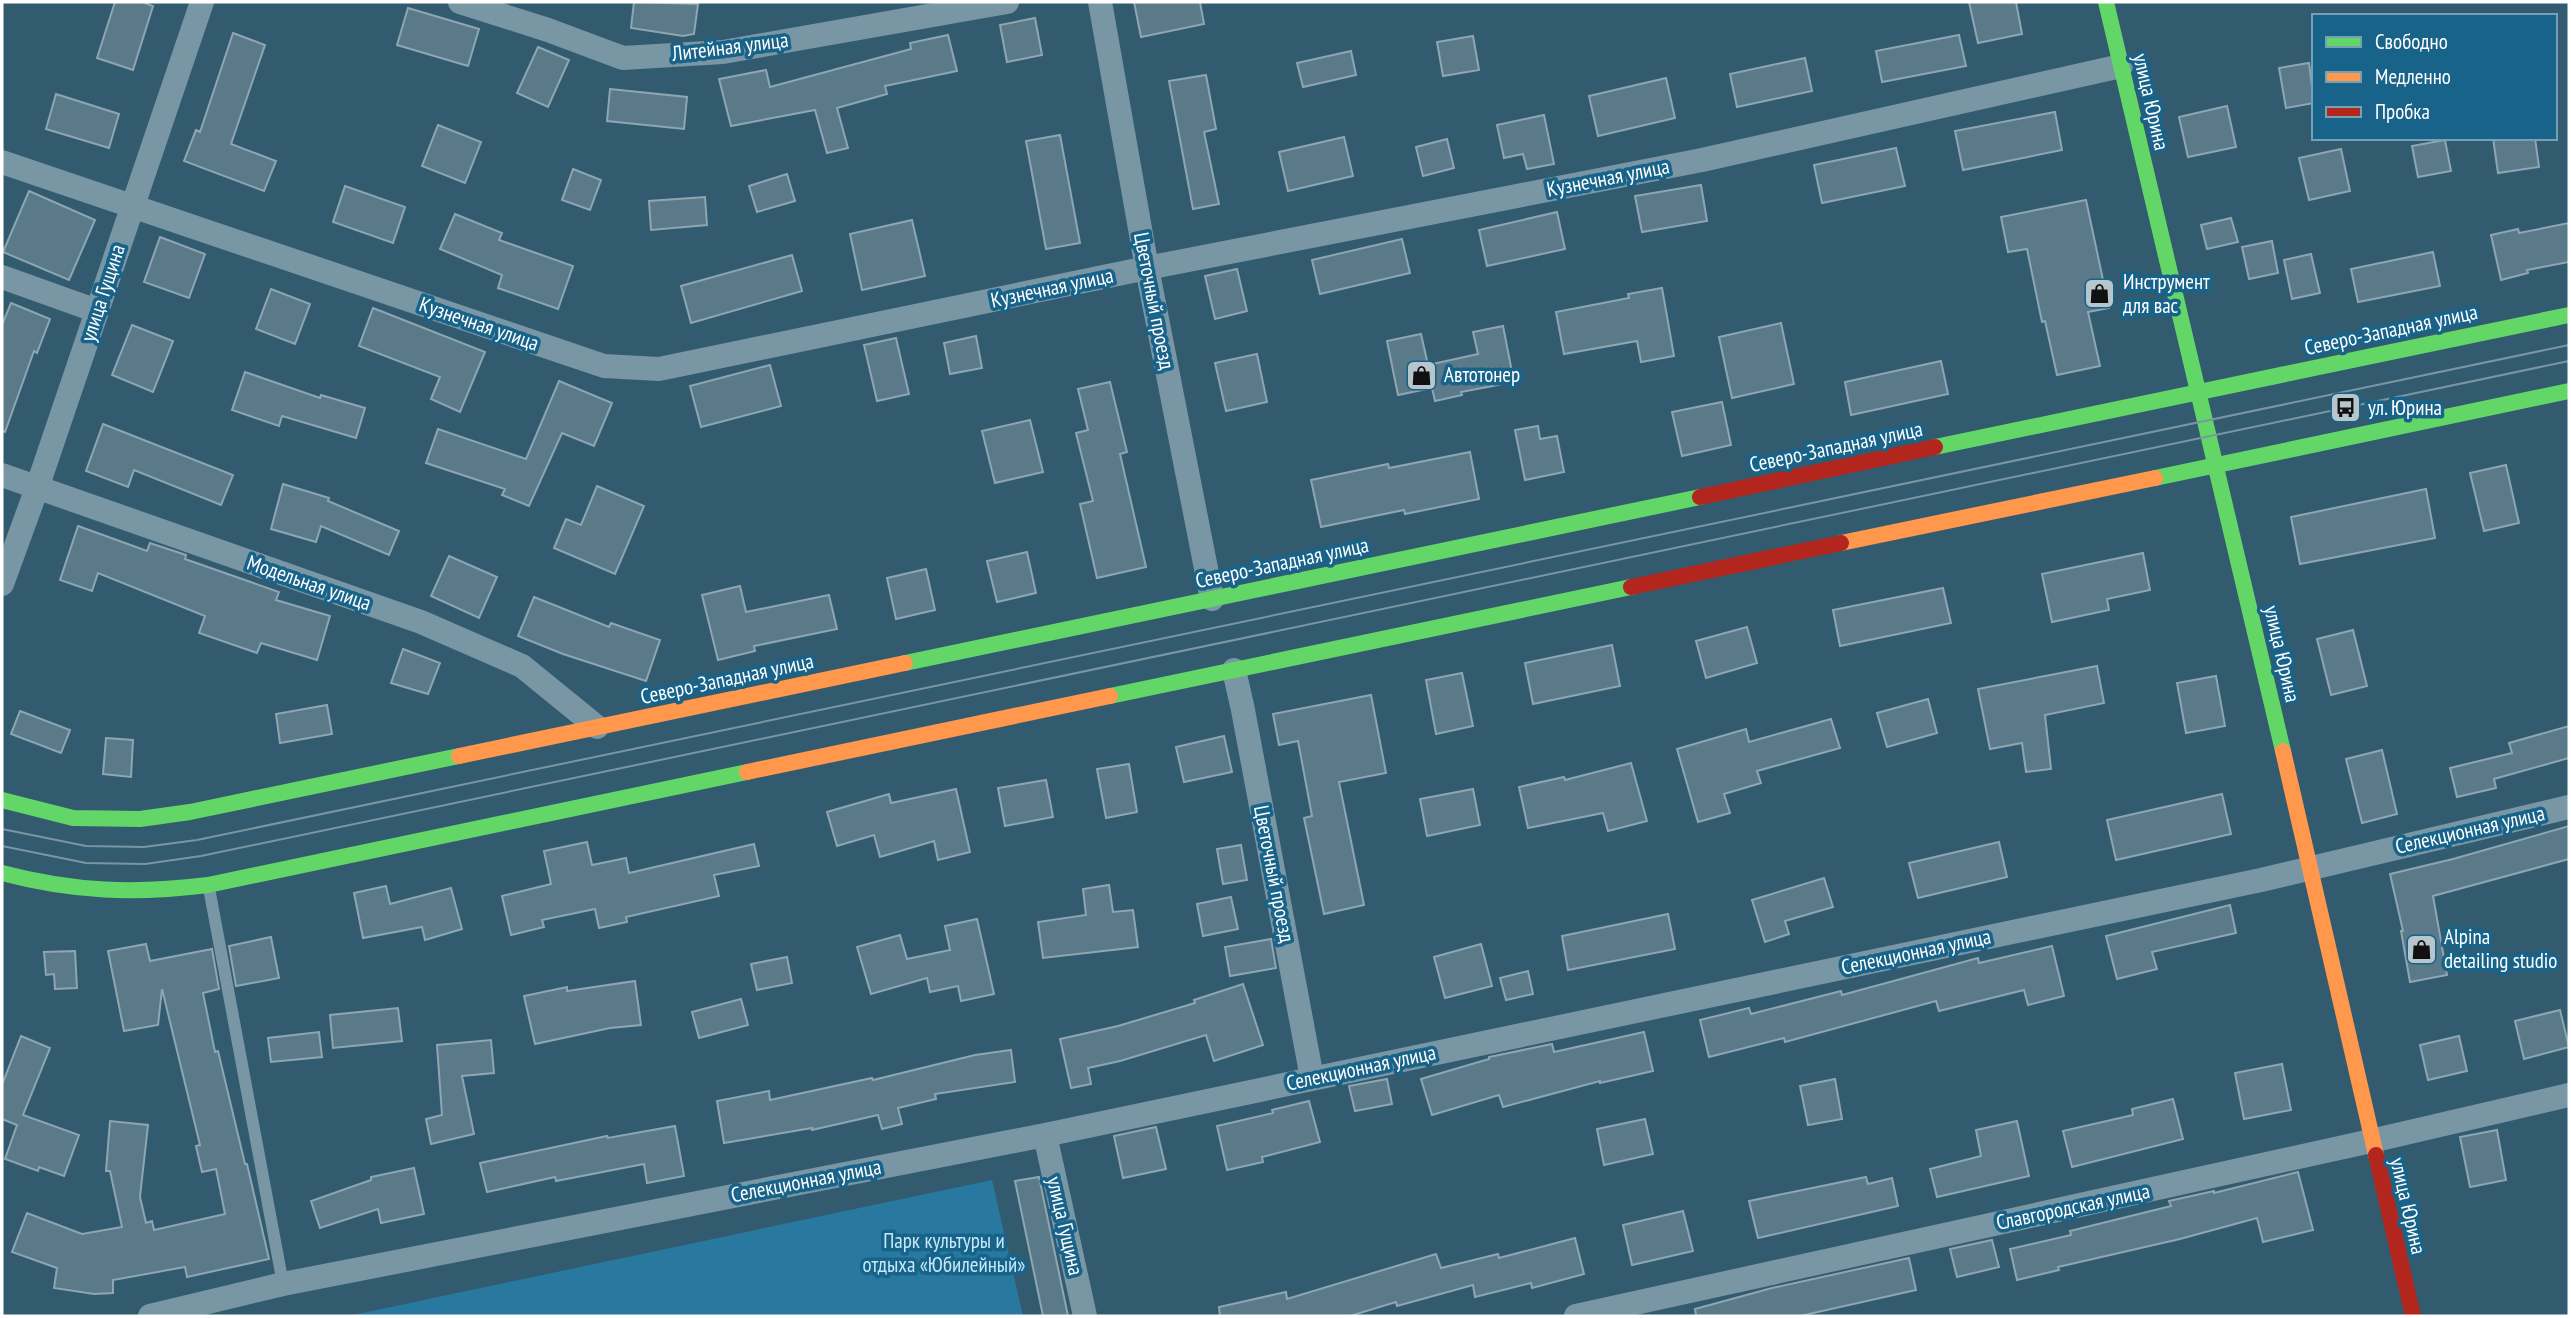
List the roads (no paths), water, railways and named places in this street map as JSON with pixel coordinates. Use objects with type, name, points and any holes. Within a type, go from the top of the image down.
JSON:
[{"type":"main road","name":"улица Юрина","points":[[2106,2],[2413,1316]]},
{"type":"main road","name":"Северо-Западная улица","points":[[2,800],[44,814],[94,822],[143,821],[2569,315]]},
{"type":"main road","points":[[2,873],[44,885],[103,892],[156,892],[208,885],[2569,391]]},
{"type":"street","name":"улица Гущина","points":[[2,584],[202,2]]},
{"type":"street","name":"Литейная улица","points":[[460,2],[548,30],[623,58],[723,52],[1007,2]]},
{"type":"street","name":"Цветочный проезд","points":[[1100,2],[1147,268],[1212,599]]},
{"type":"street","name":"Кузнечная улица","points":[[2,162],[604,366],[659,369],[1147,268],[1702,160],[2121,66]]},
{"type":"street","points":[[2,277],[97,311]]},
{"type":"street","name":"Модельная улица","points":[[2,475],[421,622],[522,667],[597,727]]},
{"type":"street","name":"Цветочный проезд","points":[[1234,670],[1312,1078]]},
{"type":"street","name":"Селекционная улица","points":[[150,1316],[283,1284],[1045,1135],[2234,886],[2569,807]]},
{"type":"street","name":"Славгородская улица","points":[[1576,1316],[2569,1095]]},
{"type":"street","name":"улица Гущина","points":[[1045,1135],[1085,1316]]},
{"type":"lane","points":[[208,885],[283,1284]]},
{"type":"tram line","points":[[2,829],[86,846],[144,847],[197,840],[2569,345]]},
{"type":"tram line","points":[[2,846],[86,863],[145,864],[201,856],[2569,361]]},
{"type":"place","name":"Инструмент для вас","points":[[2100,294]]},
{"type":"place","name":"Автотонер","points":[[1421,375]]},
{"type":"place","name":"ул. Юрина","points":[[2345,408]]},
{"type":"place","name":"Alpina detailing studio","points":[[2421,949]]},
{"type":"park label","name":"Парк культуры и отдыха «Юбилейный»","points":[[944,1253]]}]
